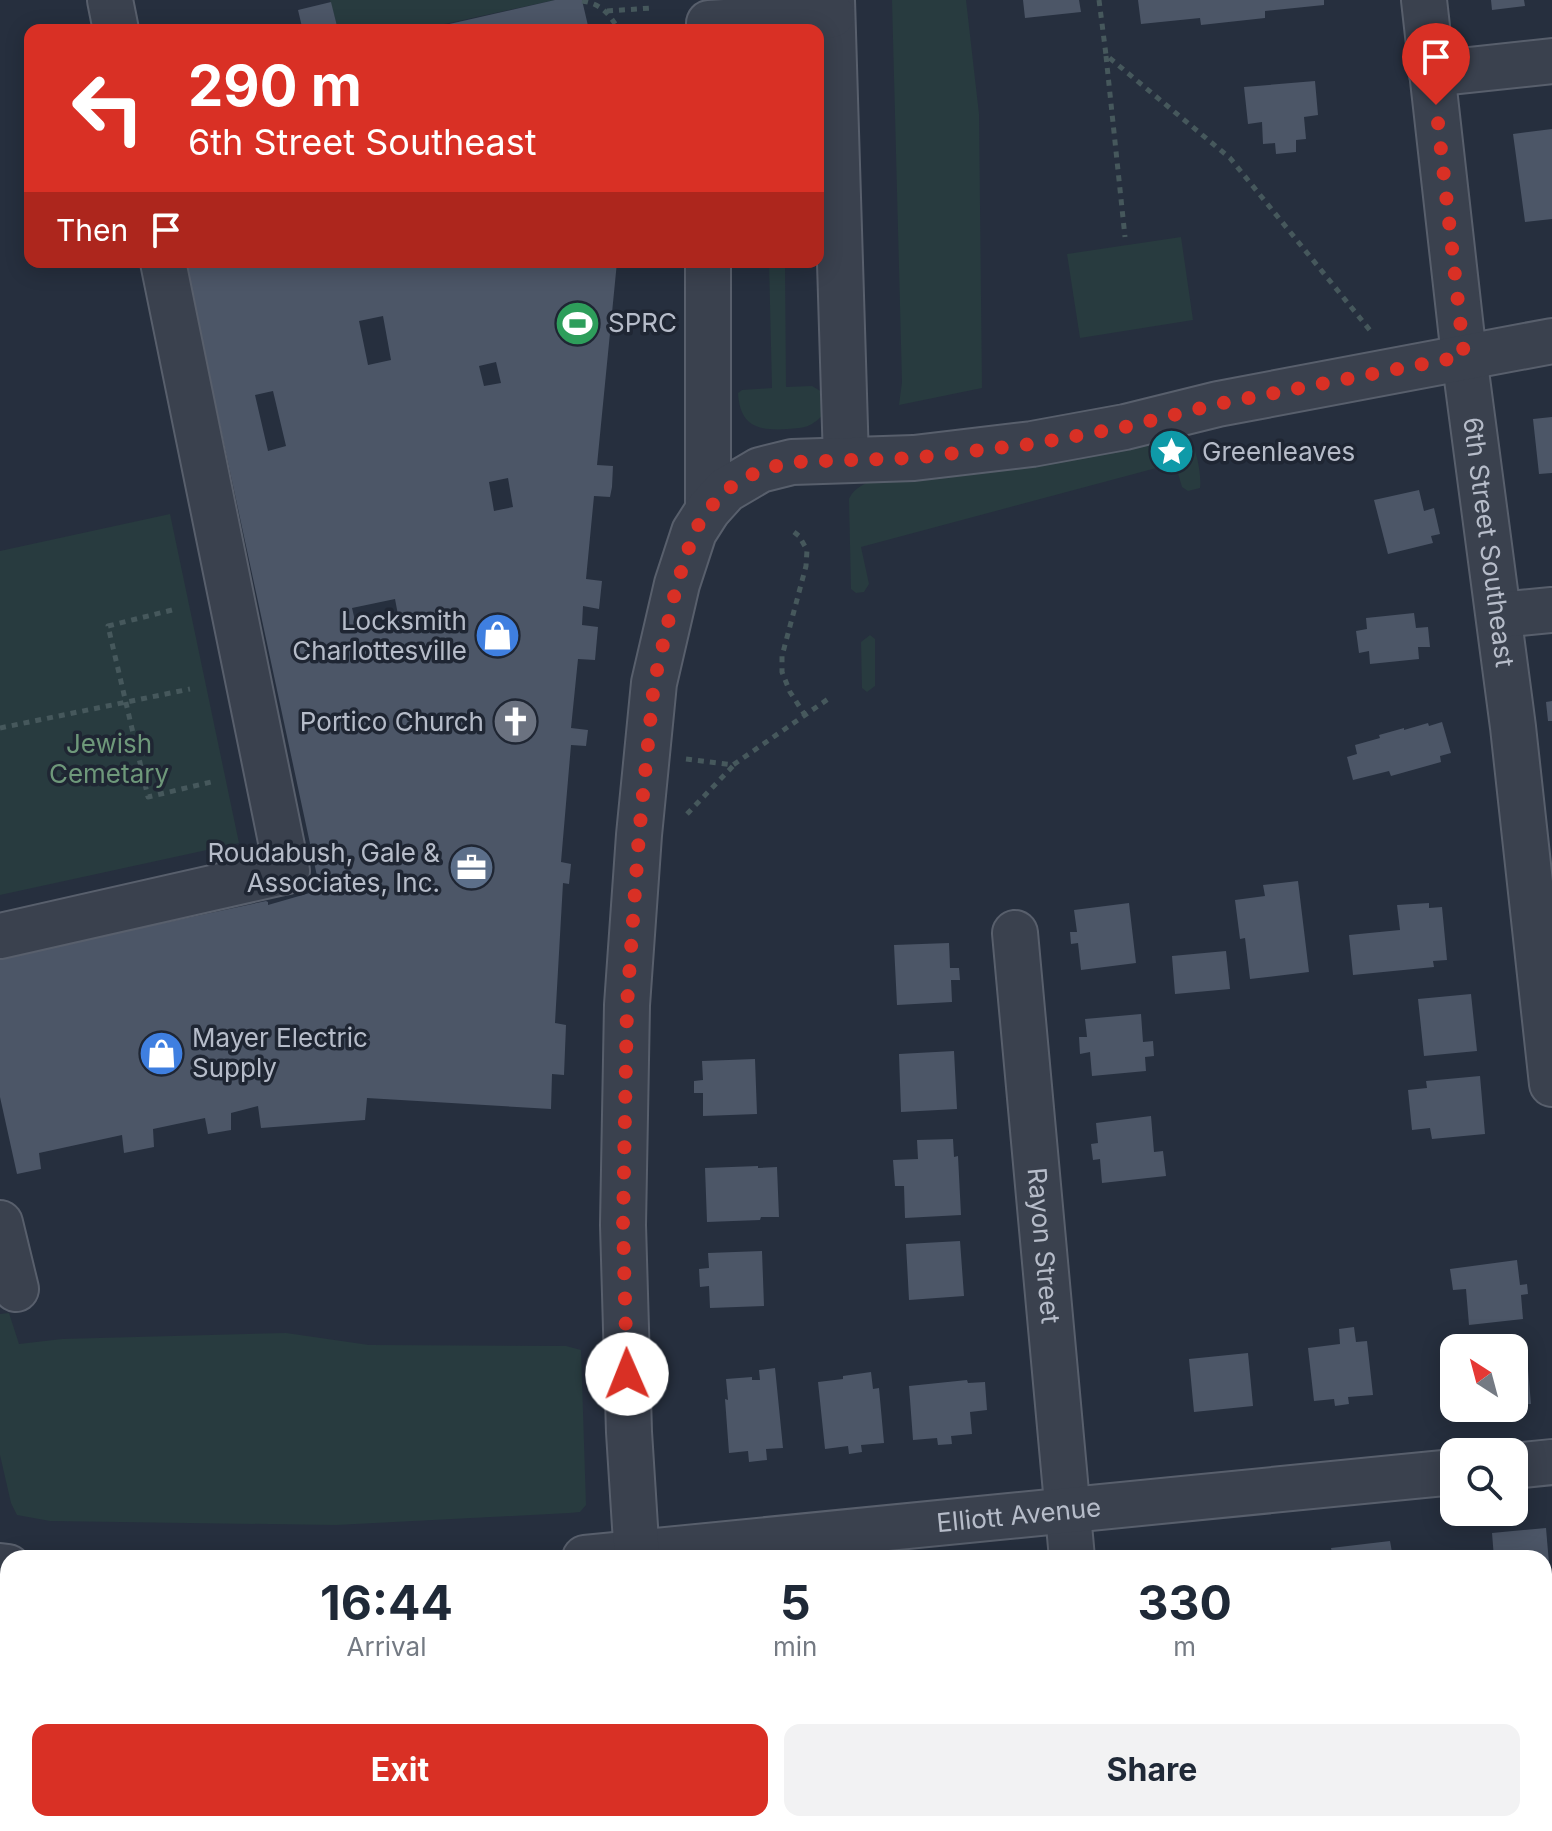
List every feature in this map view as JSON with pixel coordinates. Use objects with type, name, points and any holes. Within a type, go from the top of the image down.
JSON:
[{"type":"street","points":[[110,0],[115,24]]},
{"type":"street","name":"6th Street Southeast","points":[[1424,0],[1464,356],[1541,889],[1552,1084]]},
{"type":"street","points":[[709,24],[832,8],[846,460]]},
{"type":"street","points":[[1432,74],[1552,61]]},
{"type":"street","points":[[0,936],[287,871],[164,268]]},
{"type":"street","points":[[708,268],[708,510]]},
{"type":"street","points":[[637,1550],[629,1432],[623,1225],[627,1005],[654,683],[677,584],[694,532],[708,510],[726,490],[760,470],[792,462],[914,458],[1032,444],[1125,427],[1218,404],[1552,341]]},
{"type":"street","points":[[1499,615],[1552,610]]},
{"type":"street","name":"Rayon Street","points":[[1015,933],[1071,1550]]},
{"type":"street","points":[[0,1223],[16,1289]]},
{"type":"street","points":[[1528,1465],[1552,1462]]},
{"type":"street","name":"Elliott Avenue","points":[[692,1550],[1068,1509],[1440,1473]]},
{"type":"path","points":[[1099,0],[1125,237]]},
{"type":"path","points":[[582,1],[594,2],[607,11],[615,24]]},
{"type":"path","points":[[607,11],[652,8]]},
{"type":"path","points":[[1106,55],[1230,158],[1402,369]]},
{"type":"path","points":[[794,532],[807,550],[806,566],[782,656],[782,672],[805,715]]},
{"type":"path","points":[[172,610],[108,626],[148,797],[211,782]]},
{"type":"path","points":[[0,728],[190,689]]},
{"type":"path","points":[[687,814],[733,765],[831,697]]},
{"type":"path","points":[[681,758],[733,765]]},
{"type":"green space","points":[[330,0],[555,0],[445,24],[336,24]]},
{"type":"green space","points":[[892,0],[966,0],[979,114],[982,388],[899,405],[902,382]]},
{"type":"green space","points":[[1181,237],[1193,320],[1080,338],[1067,254]]},
{"type":"green space","points":[[769,268],[785,268],[786,387],[812,386],[822,392],[823,415],[803,427],[768,429],[753,424],[743,413],[738,393],[772,388]]},
{"type":"green space","points":[[1170,430],[1184,434],[1191,441],[1198,461],[1200,488],[1188,491],[1182,487],[1175,463],[861,547],[869,584],[864,592],[856,593],[851,589],[849,499],[854,491],[868,482]]},
{"type":"green space","name":"Jewish Cemetary","points":[[170,514],[239,843],[0,895],[0,551]]},
{"type":"green space","points":[[870,635],[875,639],[875,686],[867,692],[862,688],[861,642]]},
{"type":"green space","points":[[9,1313],[19,1344],[62,1339],[286,1333],[369,1345],[566,1346],[581,1350],[586,1505],[580,1512],[569,1513],[336,1525],[50,1521],[17,1515],[11,1503],[0,1455],[0,1314]]},
{"type":"building","points":[[555,0],[582,0],[588,24],[449,24]]},
{"type":"building","points":[[1023,0],[1079,0],[1081,12],[1025,18]]},
{"type":"building","points":[[1138,0],[1324,0],[1324,5],[1265,11],[1265,18],[1201,25],[1200,18],[1141,24]]},
{"type":"building","points":[[1491,0],[1524,0],[1525,6],[1492,10]]},
{"type":"building","points":[[331,2],[336,24],[301,24],[298,10]]},
{"type":"building","points":[[1315,81],[1318,115],[1304,117],[1306,139],[1296,140],[1296,152],[1276,154],[1275,143],[1263,144],[1262,122],[1248,124],[1244,87]]},
{"type":"building","points":[[1552,129],[1552,219],[1525,222],[1513,134]]},
{"type":"building","points":[[186,268],[616,268],[597,465],[613,466],[612,487],[610,497],[594,496],[586,579],[602,581],[599,609],[583,606],[582,625],[598,627],[595,660],[578,659],[571,728],[588,730],[586,746],[571,745],[561,862],[571,864],[569,884],[563,883],[555,1023],[566,1025],[564,1075],[552,1074],[551,1109],[367,1098],[365,1120],[261,1128],[258,1106],[231,1113],[231,1130],[208,1134],[205,1118],[153,1129],[154,1147],[124,1153],[122,1135],[39,1153],[41,1169],[17,1174],[0,1097],[0,958],[266,901],[268,905],[320,890]],"holes":[[[383,316],[391,360],[368,365],[359,321]],[[496,362],[501,383],[484,386],[479,366]],[[273,391],[286,446],[268,451],[255,395]],[[508,478],[513,507],[494,511],[489,482]],[[395,599],[399,620],[357,629],[352,608]]]},
{"type":"building","points":[[1552,417],[1552,473],[1539,474],[1533,419]]},
{"type":"building","points":[[1419,490],[1424,511],[1434,508],[1440,534],[1431,536],[1433,543],[1388,554],[1374,500]]},
{"type":"building","points":[[1414,613],[1416,628],[1428,627],[1430,647],[1418,647],[1419,659],[1370,664],[1369,651],[1359,653],[1356,631],[1367,629],[1366,618]]},
{"type":"building","points":[[1552,701],[1552,721],[1548,721],[1546,702]]},
{"type":"building","points":[[1442,722],[1451,753],[1440,756],[1441,762],[1391,776],[1389,771],[1353,780],[1347,757],[1357,754],[1355,745],[1404,728]]},
{"type":"building","points":[[1298,881],[1309,972],[1250,979],[1245,938],[1240,939],[1235,900],[1265,896],[1263,885]]},
{"type":"building","points":[[1129,903],[1136,963],[1081,970],[1078,943],[1071,944],[1070,932],[1077,932],[1074,910]]},
{"type":"building","points":[[1429,903],[1429,908],[1442,907],[1447,960],[1433,961],[1434,967],[1353,975],[1349,935],[1400,930],[1397,905]]},
{"type":"building","points":[[949,943],[950,968],[959,968],[960,980],[951,980],[952,1002],[897,1005],[894,945]]},
{"type":"building","points":[[1226,951],[1230,989],[1175,994],[1172,956]]},
{"type":"building","points":[[1471,994],[1477,1051],[1424,1056],[1418,999]]},
{"type":"building","points":[[1141,1014],[1143,1042],[1153,1041],[1154,1056],[1145,1057],[1146,1071],[1092,1076],[1090,1052],[1080,1054],[1079,1037],[1087,1037],[1085,1019]]},
{"type":"building","points":[[954,1051],[957,1109],[901,1112],[899,1054]]},
{"type":"building","points":[[755,1059],[757,1114],[703,1116],[703,1093],[694,1093],[694,1081],[703,1080],[702,1061]]},
{"type":"building","points":[[1480,1076],[1485,1134],[1432,1139],[1430,1128],[1412,1130],[1408,1090],[1427,1088],[1426,1081]]},
{"type":"building","points":[[1151,1116],[1154,1152],[1163,1151],[1166,1176],[1102,1183],[1100,1159],[1093,1160],[1091,1144],[1098,1143],[1096,1123]]},
{"type":"building","points":[[953,1139],[954,1157],[958,1156],[961,1215],[905,1218],[904,1186],[895,1186],[893,1160],[918,1159],[917,1140]]},
{"type":"building","points":[[777,1167],[779,1217],[707,1222],[705,1168]]},
{"type":"building","points":[[960,1241],[964,1296],[909,1300],[906,1244]]},
{"type":"building","points":[[762,1251],[764,1306],[710,1308],[709,1286],[700,1287],[699,1269],[709,1268],[708,1253]]},
{"type":"building","points":[[1517,1260],[1520,1285],[1527,1284],[1528,1294],[1521,1295],[1523,1319],[1469,1325],[1466,1289],[1453,1290],[1450,1269]]},
{"type":"building","points":[[1354,1327],[1356,1342],[1367,1341],[1373,1395],[1348,1397],[1349,1404],[1335,1406],[1334,1399],[1314,1401],[1308,1348],[1340,1344],[1339,1329]]},
{"type":"building","points":[[1248,1353],[1253,1406],[1194,1412],[1189,1359]]},
{"type":"building","points":[[775,1368],[783,1448],[766,1449],[767,1460],[749,1462],[748,1451],[729,1453],[726,1379],[752,1377],[752,1380],[760,1380],[759,1370]]},
{"type":"building","points":[[1528,1369],[1531,1404],[1528,1404]]},
{"type":"building","points":[[871,1372],[873,1389],[879,1388],[884,1443],[861,1445],[862,1452],[849,1454],[848,1446],[825,1449],[818,1382]]},
{"type":"building","points":[[967,1380],[968,1383],[985,1382],[987,1410],[970,1412],[972,1434],[951,1436],[952,1444],[938,1445],[937,1438],[913,1440],[909,1386]]},
{"type":"building","points":[[1546,1528],[1548,1550],[1493,1550],[1492,1533]]},
{"type":"building","points":[[1390,1541],[1392,1550],[1331,1550]]},
{"type":"place","name":"SPRC","points":[[577,323]]},
{"type":"place","name":"Greenleaves","points":[[1171,452]]},
{"type":"place","name":"Locksmith Charlottesville","points":[[498,636]]},
{"type":"place","name":"Portico Church","points":[[515,722]]},
{"type":"place","name":"Roudabush, Gale & Associates, Inc.","points":[[471,868]]},
{"type":"place","name":"Mayer Electric Supply","points":[[161,1053]]},
{"type":"route","points":[[627,1374],[623,1225],[627,1005],[639,835],[654,683],[677,584],[694,532],[708,510],[726,490],[760,470],[792,462],[914,458],[1032,444],[1464,356],[1436,105]]}]
